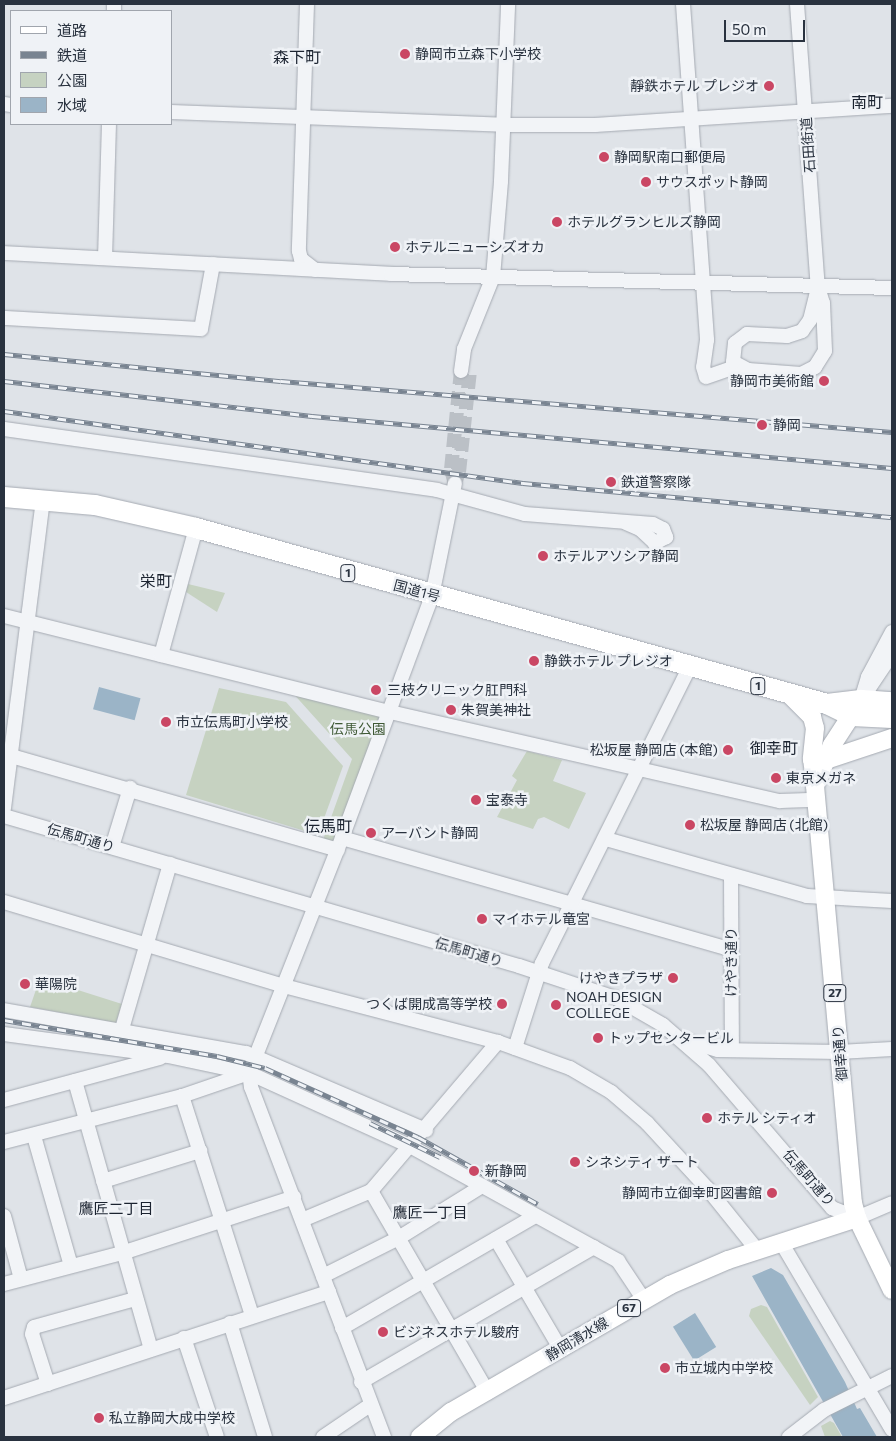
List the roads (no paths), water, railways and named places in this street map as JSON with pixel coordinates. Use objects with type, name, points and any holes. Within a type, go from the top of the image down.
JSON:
[{"type":"highway","name":"国道1号","points":[[4,497],[43,498],[95,504],[196,528],[792,696],[856,708],[892,718]]},
{"type":"highway","name":"国道1号","points":[[856,708],[892,702]]},
{"type":"main road","name":"27","points":[[792,696],[812,717],[815,728],[812,759],[816,793]]},
{"type":"main road","name":"御幸通り","points":[[856,708],[826,760],[816,793],[850,1181],[857,1218],[892,1290]]},
{"type":"main road","points":[[826,760],[892,738]]},
{"type":"main road","name":"静岡清水線","points":[[420,1437],[451,1412],[488,1393],[560,1348],[644,1300],[706,1268],[857,1218]]},
{"type":"street","points":[[307,4],[301,118],[299,251],[301,259],[315,270]]},
{"type":"street","points":[[465,371],[471,335],[493,277],[504,125],[508,4]]},
{"type":"street","points":[[683,4],[707,340],[703,367],[706,378],[738,366],[801,374],[815,367],[823,357],[826,344],[823,303],[818,287]]},
{"type":"street","name":"石田街道","points":[[797,4],[818,287]]},
{"type":"street","points":[[172,112],[504,125],[690,121],[892,106]]},
{"type":"street","points":[[105,258],[109,125]]},
{"type":"street","points":[[4,252],[315,270],[892,288]]},
{"type":"street","points":[[4,318],[201,329],[213,264]]},
{"type":"street","points":[[738,366],[731,355],[740,338],[754,333],[787,336],[802,331],[810,320],[818,287]]},
{"type":"street","points":[[4,429],[437,490],[454,490],[525,514],[626,523]]},
{"type":"street","points":[[384,1437],[361,1382],[294,1197],[251,1087],[249,1073],[340,844],[432,596],[454,490]]},
{"type":"street","points":[[4,808],[11,756],[8,726],[29,622],[43,498]]},
{"type":"street","points":[[161,655],[196,528]]},
{"type":"street","points":[[4,616],[390,712],[780,801],[816,793]]},
{"type":"street","points":[[856,708],[873,677],[892,632]]},
{"type":"street","points":[[873,677],[892,654]]},
{"type":"street","points":[[516,1048],[538,972],[641,769],[690,666]]},
{"type":"street","points":[[11,756],[340,844],[573,903],[730,950]]},
{"type":"street","points":[[112,847],[130,788]]},
{"type":"street","name":"伝馬町通り","points":[[4,816],[538,972],[616,998],[650,1016],[676,1035],[726,1083],[832,1208],[857,1218]]},
{"type":"street","points":[[606,839],[806,896],[892,902]]},
{"type":"street","points":[[122,1030],[170,864]]},
{"type":"street","name":"けやき通り","points":[[731,875],[732,1049]]},
{"type":"street","points":[[4,902],[284,986],[498,1042],[592,1079],[632,1109],[708,1189],[757,1250]]},
{"type":"street","points":[[4,1010],[246,1053],[426,1130]]},
{"type":"street","points":[[4,1034],[168,1056],[249,1073],[410,1146],[594,1247],[624,1267],[644,1300]]},
{"type":"street","points":[[676,1035],[704,1048],[840,1052],[892,1048]]},
{"type":"street","points":[[302,1220],[371,1191],[426,1130],[498,1042]]},
{"type":"street","points":[[4,1100],[168,1056]]},
{"type":"street","points":[[4,1142],[34,1136],[182,1096],[249,1073]]},
{"type":"street","points":[[75,1081],[122,1253],[151,1349]]},
{"type":"street","points":[[182,1096],[252,1316]]},
{"type":"street","points":[[34,1136],[71,1266]]},
{"type":"street","points":[[103,1181],[200,1151]]},
{"type":"street","points":[[323,1276],[397,1239],[482,1186]]},
{"type":"street","points":[[371,1191],[397,1239],[488,1393]]},
{"type":"street","points":[[4,1284],[122,1253],[294,1197]]},
{"type":"street","points":[[857,1218],[892,1203]]},
{"type":"street","points":[[4,1216],[21,1279]]},
{"type":"street","points":[[342,1328],[535,1216]]},
{"type":"street","points":[[496,1239],[560,1348]]},
{"type":"street","points":[[780,1242],[892,1430]]},
{"type":"street","points":[[361,1382],[594,1247]]},
{"type":"street","points":[[4,1398],[329,1292]]},
{"type":"street","points":[[48,1384],[32,1334],[34,1327],[136,1299]]},
{"type":"street","points":[[230,1323],[265,1437]]},
{"type":"street","points":[[184,1338],[217,1437]]},
{"type":"street","points":[[789,1437],[824,1410],[892,1376]]},
{"type":"street","points":[[323,1437],[370,1405]]},
{"type":"water","points":[[99,687],[141,698],[135,720],[93,709]]},
{"type":"water","points":[[771,1268],[783,1275],[845,1382],[857,1409],[860,1408],[877,1437],[843,1437],[752,1276]]},
{"type":"water","points":[[695,1313],[716,1347],[694,1361],[673,1327]]},
{"type":"tunnel","points":[[461,371],[451,470],[455,483],[459,472],[470,371]]},
{"type":"railway","points":[[4,354],[281,381],[892,432]]},
{"type":"railway","points":[[4,381],[312,416],[892,468]]},
{"type":"railway","points":[[4,411],[523,483],[892,517]]},
{"type":"railway","points":[[4,1020],[217,1056],[265,1068],[418,1137],[538,1204]]},
{"type":"railway","points":[[370,1123],[440,1157]]},
{"type":"place","name":"静岡市立森下小学校","points":[[405,54]]},
{"type":"place","name":"靜鉄ホテル プレジオ","points":[[769,86]]},
{"type":"place","name":"静岡駅南口郵便局","points":[[604,157]]},
{"type":"place","name":"サウスポット静岡","points":[[646,182]]},
{"type":"place","name":"ホテルグランヒルズ静岡","points":[[557,222]]},
{"type":"place","name":"ホテルニューシズオカ","points":[[395,247]]},
{"type":"place","name":"静岡市美術館","points":[[824,381]]},
{"type":"place","name":"静岡","points":[[762,425]]},
{"type":"place","name":"鉄道警察隊","points":[[611,482]]},
{"type":"place","name":"ホテルアソシア静岡","points":[[543,556]]},
{"type":"place","name":"静鉄ホテル プレジオ","points":[[534,661]]},
{"type":"place","name":"三枝クリニック肛門科","points":[[376,690]]},
{"type":"place","name":"朱賀美神社","points":[[451,710]]},
{"type":"place","name":"市立伝馬町小学校","points":[[166,722]]},
{"type":"place","name":"松坂屋 静岡店 (本館)","points":[[728,750]]},
{"type":"place","name":"東京メガネ","points":[[776,778]]},
{"type":"place","name":"宝泰寺","points":[[476,800]]},
{"type":"place","name":"松坂屋 静岡店 (北館)","points":[[690,825]]},
{"type":"place","name":"アーバント静岡","points":[[371,833]]},
{"type":"place","name":"マイホテル竜宮","points":[[482,919]]},
{"type":"place","name":"けやきプラザ","points":[[673,978]]},
{"type":"place","name":"華陽院","points":[[25,984]]},
{"type":"place","name":"つくば開成高等学校","points":[[502,1004]]},
{"type":"place","name":"NOAH DESIGN COLLEGE","points":[[556,1005]]},
{"type":"place","name":"トップセンタービル","points":[[598,1038]]},
{"type":"place","name":"ホテル シティオ","points":[[707,1118]]},
{"type":"place","name":"シネシティ ザート","points":[[575,1162]]},
{"type":"place","name":"新静岡","points":[[474,1171]]},
{"type":"place","name":"静岡市立御幸町図書館","points":[[772,1193]]},
{"type":"place","name":"ビジネスホテル駿府","points":[[383,1332]]},
{"type":"place","name":"市立城内中学校","points":[[665,1368]]},
{"type":"place","name":"私立静岡大成中学校","points":[[99,1418]]},
{"type":"district","name":"森下町","points":[[297,57]]},
{"type":"district","name":"南町","points":[[867,102]]},
{"type":"district","name":"栄町","points":[[156,581]]},
{"type":"district","name":"御幸町","points":[[774,748]]},
{"type":"district","name":"伝馬町","points":[[328,826]]},
{"type":"district","name":"鷹匠二丁目","points":[[116,1209]]},
{"type":"district","name":"鷹匠一丁目","points":[[430,1213]]},
{"type":"park label","name":"伝馬公園","points":[[358,729]]}]
